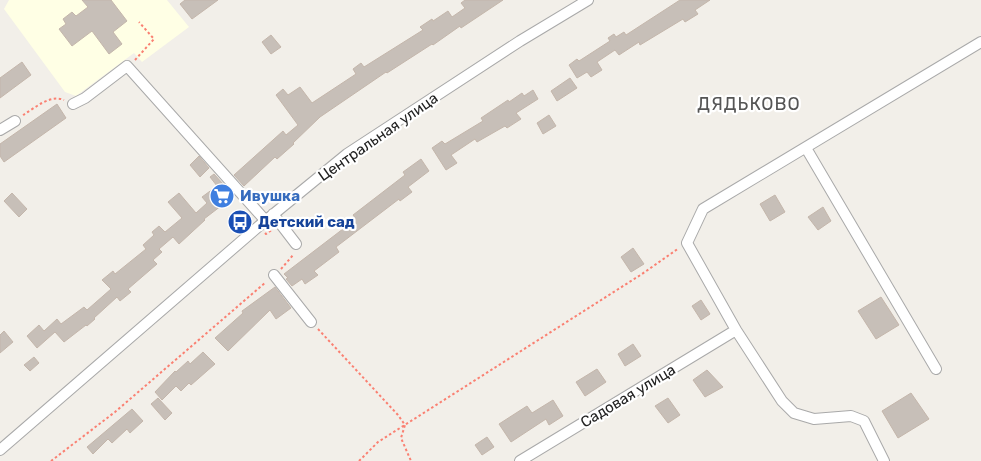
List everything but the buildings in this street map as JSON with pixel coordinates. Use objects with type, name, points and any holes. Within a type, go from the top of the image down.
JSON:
[{"type":"street","name":"Центральная улица","points":[[0,450],[269,217],[347,154],[520,41],[588,0]]},
{"type":"street","points":[[884,461],[864,421],[851,416],[814,419],[794,413],[782,401],[736,330],[687,243],[704,210],[981,42]]},
{"type":"street","points":[[73,104],[127,66],[269,217],[295,249]]},
{"type":"street","points":[[0,130],[15,121]]},
{"type":"street","points":[[806,148],[936,369]]},
{"type":"street","points":[[274,275],[311,322]]},
{"type":"street","name":"Садовая улица","points":[[520,461],[736,330]]},
{"type":"path","points":[[127,66],[154,39],[139,22]]},
{"type":"path","points":[[15,121],[46,101],[60,98],[73,104]]},
{"type":"path","points":[[359,461],[378,442],[642,274],[687,243]]},
{"type":"path","points":[[51,461],[115,412],[274,275],[295,249]]},
{"type":"path","points":[[311,322],[398,415],[405,425],[402,438],[411,461]]},
{"type":"shaded area","points":[[9,0],[167,0],[189,27],[142,62],[134,53],[76,96],[65,92],[4,9]]},
{"type":"place","name":"Ивушка","points":[[222,196]]},
{"type":"place","name":"Детский сад","points":[[240,222]]},
{"type":"district","name":"ДЯДЬКОВО","points":[[749,104]]}]
